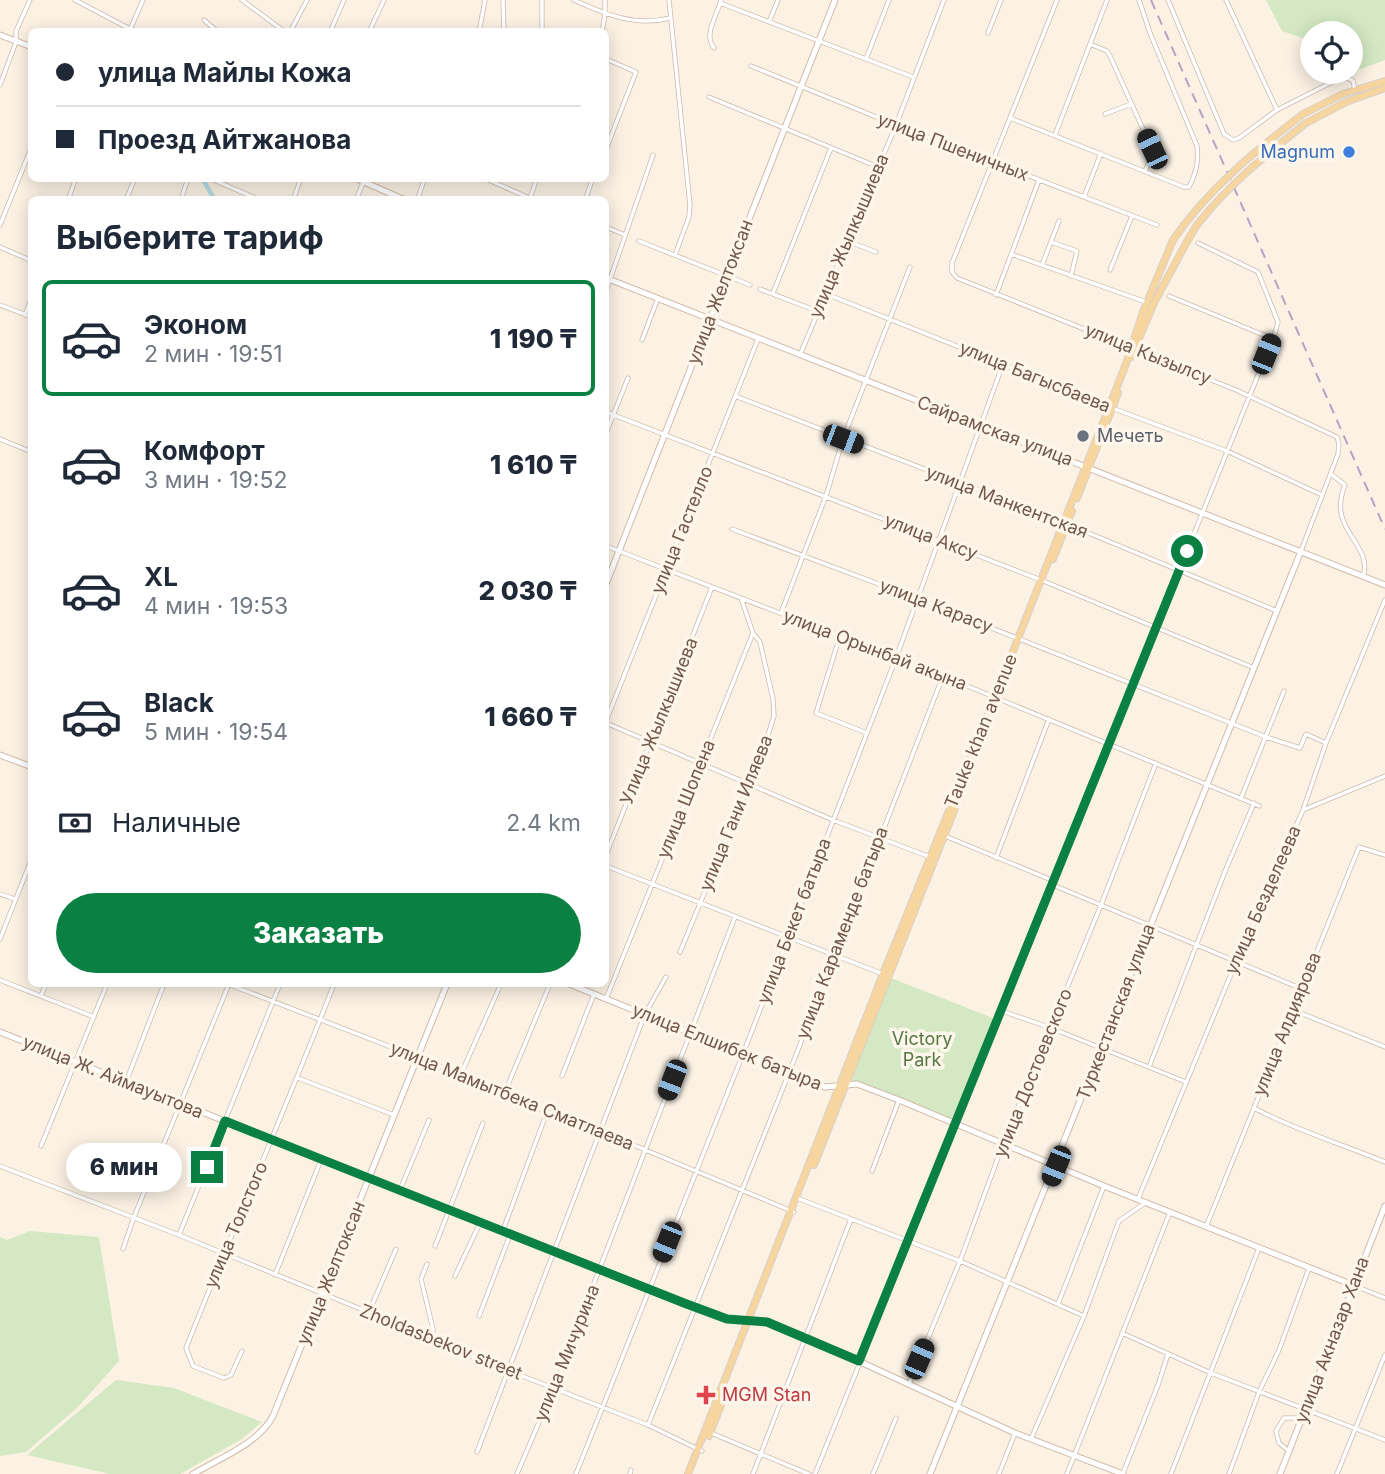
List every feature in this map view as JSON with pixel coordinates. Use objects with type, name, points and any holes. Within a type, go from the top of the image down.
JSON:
[{"type":"main road","name":"Tauke khan avenue","points":[[1134,347],[1147,303],[1173,240],[1207,197],[1263,144],[1303,114],[1355,90],[1385,81]]},
{"type":"main road","name":"Tauke khan avenue","points":[[691,1474],[1110,407],[1134,347],[1170,273],[1196,227],[1215,204],[1269,152],[1306,123],[1346,102],[1385,88]]},
{"type":"street","points":[[0,85],[16,42],[16,32],[30,0]]},
{"type":"street","points":[[75,0],[125,28]]},
{"type":"street","points":[[130,28],[143,0]]},
{"type":"street","points":[[290,28],[307,0]]},
{"type":"street","points":[[332,28],[344,0]]},
{"type":"street","points":[[371,28],[384,0]]},
{"type":"street","points":[[480,28],[485,0]]},
{"type":"street","points":[[503,0],[504,28]]},
{"type":"street","points":[[542,0],[542,28]]},
{"type":"street","points":[[574,0],[605,14],[645,22],[670,18]]},
{"type":"street","points":[[603,28],[605,0]]},
{"type":"street","points":[[669,0],[690,205],[689,217],[675,255]]},
{"type":"street","points":[[769,22],[778,0]]},
{"type":"street","name":"улица Желтоксан","points":[[609,576],[835,0]]},
{"type":"street","points":[[866,59],[889,0]]},
{"type":"street","name":"улица Жылкышиева","points":[[800,355],[896,125],[944,0]]},
{"type":"street","points":[[988,33],[1001,0]]},
{"type":"street","points":[[993,162],[1057,0]]},
{"type":"street","points":[[1055,135],[1107,0]]},
{"type":"street","points":[[1010,118],[1189,187],[1195,175],[1198,157],[1196,146],[1139,0]]},
{"type":"street","points":[[1168,0],[1224,134],[1233,140],[1277,110],[1340,78],[1353,81],[1355,90]]},
{"type":"street","points":[[1226,0],[1277,110]]},
{"type":"street","points":[[245,1],[282,28]]},
{"type":"street","points":[[714,48],[709,42],[709,34],[721,2],[913,78]]},
{"type":"street","points":[[204,20],[214,28]]},
{"type":"street","points":[[0,35],[28,46]]},
{"type":"street","points":[[1090,44],[1109,53],[1153,153],[1145,171]]},
{"type":"street","points":[[609,60],[636,72],[609,141]]},
{"type":"street","name":"улица Пшеничных","points":[[751,66],[1157,225]]},
{"type":"street","points":[[709,97],[878,167]]},
{"type":"street","points":[[1105,114],[1131,104]]},
{"type":"street","points":[[773,293],[831,148]]},
{"type":"street","points":[[1084,198],[1101,153]]},
{"type":"street","points":[[609,276],[653,155]]},
{"type":"street","points":[[0,225],[28,156]]},
{"type":"street","name":"улица Кызылсу","points":[[993,162],[952,263],[952,272],[957,278],[1134,347],[1336,437],[1339,444],[1331,474]]},
{"type":"street","points":[[996,295],[1039,180]]},
{"type":"street","points":[[219,182],[251,196]]},
{"type":"street","points":[[368,182],[397,196]]},
{"type":"street","points":[[493,182],[524,196]]},
{"type":"street","points":[[238,196],[240,191]]},
{"type":"street","points":[[1110,270],[1132,216]]},
{"type":"street","points":[[1042,265],[1059,221]]},
{"type":"street","points":[[609,228],[625,235]]},
{"type":"street","points":[[639,241],[750,285]]},
{"type":"street","points":[[847,241],[876,252]]},
{"type":"street","points":[[1051,242],[1077,251],[1071,276]]},
{"type":"street","points":[[815,1474],[1275,333],[1278,322],[1258,272],[1198,243]]},
{"type":"street","points":[[0,247],[28,259]]},
{"type":"street","points":[[1011,254],[1147,303]]},
{"type":"street","points":[[781,613],[826,496],[843,439],[910,267]]},
{"type":"street","name":"Сайрамская улица","points":[[609,279],[1385,585]]},
{"type":"street","points":[[760,289],[817,311]]},
{"type":"street","name":"улица Багысбаева","points":[[824,293],[1227,451],[1322,495]]},
{"type":"street","points":[[1169,296],[1271,338]]},
{"type":"street","points":[[642,340],[658,299]]},
{"type":"street","points":[[0,305],[28,316]]},
{"type":"street","points":[[25,315],[28,307]]},
{"type":"street","name":"улица Гастелло","points":[[609,714],[758,339]]},
{"type":"street","name":"улица Бекет батыра","points":[[576,1474],[788,939],[896,658],[1003,364]]},
{"type":"street","points":[[609,426],[628,378]]},
{"type":"street","name":"улица Манкентская","points":[[735,396],[1065,523],[1277,611]]},
{"type":"street","name":"улица Аксу","points":[[609,413],[1043,580],[1254,668]]},
{"type":"street","points":[[0,439],[28,450]]},
{"type":"street","points":[[1301,551],[1331,474],[1345,485],[1339,499],[1341,521],[1363,555],[1366,567],[1363,577]]},
{"type":"street","name":"улица Карасу","points":[[732,529],[916,598],[1266,737],[1300,748],[1306,734],[1326,743]]},
{"type":"street","name":"улица Орынбай акына","points":[[609,547],[943,676],[1256,805],[1196,945]]},
{"type":"street","name":"Туркестанская улица","points":[[930,1474],[1301,551]]},
{"type":"street","name":"Улица Жылкышиева","points":[[609,847],[712,587]]},
{"type":"street","points":[[741,598],[753,633]]},
{"type":"street","name":"улица Безделеева","points":[[1138,1199],[1236,962],[1303,810],[1326,743],[1385,600]]},
{"type":"street","name":"улица Шопена","points":[[606,999],[753,633]]},
{"type":"street","name":"улица Гани Иляева","points":[[680,952],[750,783],[774,716],[761,642],[753,633]]},
{"type":"street","points":[[840,636],[816,713],[867,733]]},
{"type":"street","name":"улица Караменде батыра","points":[[648,1425],[789,1073],[943,676]]},
{"type":"street","points":[[1241,798],[1284,691]]},
{"type":"street","points":[[996,858],[1049,719]]},
{"type":"street","points":[[609,723],[833,820],[932,859]]},
{"type":"street","points":[[0,755],[28,766]]},
{"type":"street","name":"улица Достоевского","points":[[909,1384],[1156,763]]},
{"type":"street","points":[[1303,810],[1385,776]]},
{"type":"street","points":[[942,835],[1302,989]]},
{"type":"street","name":"улица Алдиярова","points":[[1206,1227],[1359,847],[1385,855]]},
{"type":"street","points":[[609,867],[885,975]]},
{"type":"street","points":[[0,939],[28,868]]},
{"type":"street","points":[[0,894],[15,900]]},
{"type":"street","name":"улица Мичурина","points":[[517,1474],[554,1387],[735,917]]},
{"type":"street","points":[[1149,1067],[1196,945]]},
{"type":"street","points":[[477,1452],[645,1014],[666,977]]},
{"type":"street","points":[[0,980],[93,1017]]},
{"type":"street","points":[[41,996],[45,987]]},
{"type":"street","points":[[41,1146],[106,987]]},
{"type":"street","points":[[126,1082],[163,987]]},
{"type":"street","points":[[123,1249],[179,1103],[228,987]]},
{"type":"street","name":"улица Мамытбека Сматлаева","points":[[237,987],[461,1074],[547,1112],[600,1131],[793,1211]]},
{"type":"street","points":[[179,1235],[280,987]]},
{"type":"street","name":"улица Толстого","points":[[242,1351],[231,1375],[223,1378],[193,1366],[186,1348],[333,987]]},
{"type":"street","name":"улица Желтоксан","points":[[194,1474],[252,1439],[268,1426],[324,1294],[446,987]]},
{"type":"street","points":[[461,1074],[499,987]]},
{"type":"street","points":[[505,1092],[549,987]]},
{"type":"street","name":"улица Елшибек батыра","points":[[576,987],[825,1087],[857,1084],[899,1100],[1104,1186],[1353,1285]]},
{"type":"street","points":[[562,1076],[594,994]]},
{"type":"street","points":[[1293,1010],[1385,1047]]},
{"type":"street","points":[[1002,1011],[1186,1082]]},
{"type":"street","name":"улица Ж. Аймауытова","points":[[0,1032],[696,1308],[727,1319],[767,1322],[806,1337],[1015,1433],[1123,1474]]},
{"type":"street","points":[[298,1078],[394,1115]]},
{"type":"street","points":[[872,1171],[899,1100]]},
{"type":"street","points":[[1254,1108],[1278,1121],[1385,1162]]},
{"type":"street","points":[[503,1230],[547,1112]]},
{"type":"street","points":[[400,1190],[429,1119]]},
{"type":"street","points":[[435,1246],[483,1123]]},
{"type":"street","points":[[275,1275],[321,1159]]},
{"type":"street","name":"Zholdasbekov street","points":[[0,1166],[134,1217],[456,1350],[602,1406],[701,1450]]},
{"type":"street","points":[[1058,1304],[1104,1186]]},
{"type":"street","points":[[798,1198],[960,1261],[1084,1316]]},
{"type":"street","points":[[1031,1439],[1084,1316],[1119,1221],[1146,1202]]},
{"type":"street","name":"улица Акназар Хана","points":[[1280,1474],[1385,1206]]},
{"type":"street","points":[[1067,1474],[1170,1212]]},
{"type":"street","points":[[752,1474],[851,1219]]},
{"type":"street","points":[[455,1276],[481,1222]]},
{"type":"street","points":[[480,1316],[511,1233]]},
{"type":"street","points":[[1171,1474],[1259,1248]]},
{"type":"street","points":[[369,1312],[396,1249]]},
{"type":"street","points":[[428,1264],[421,1279],[433,1329],[432,1338]]},
{"type":"street","points":[[1229,1474],[1309,1268]]},
{"type":"street","points":[[1353,1285],[1385,1298]]},
{"type":"street","points":[[1122,1333],[1211,1373],[1385,1440]]},
{"type":"street","points":[[1123,1474],[1168,1354]]},
{"type":"street","points":[[1337,1474],[1385,1355]]},
{"type":"street","points":[[873,1474],[896,1418]]},
{"type":"street","points":[[1289,1451],[1279,1443],[1276,1431],[1284,1418],[1302,1418]]},
{"type":"street","points":[[708,1433],[809,1474]]},
{"type":"street","points":[[999,1474],[1015,1433]]},
{"type":"green space","points":[[1266,0],[1385,0],[1385,60],[1363,68],[1363,21],[1300,21],[1300,37],[1282,31]]},
{"type":"green space","name":"Victory Park","points":[[891,978],[993,1018],[953,1120],[851,1080]]},
{"type":"green space","points":[[30,1231],[99,1237],[119,1361],[78,1407],[26,1452],[0,1456],[0,1237],[7,1240]]},
{"type":"green space","points":[[116,1380],[174,1388],[262,1422],[242,1439],[180,1474],[110,1474],[27,1455]]},
{"type":"waterway","points":[[204,182],[213,196]]},
{"type":"railway","points":[[1151,0],[1385,529]]},
{"type":"place","name":"Magnum","points":[[1349,152]]},
{"type":"place","name":"Мечеть","points":[[1083,436]]},
{"type":"place","name":"MGM Stan","points":[[706,1395]]},
{"type":"route","points":[[207,1167],[225,1121],[684,1303],[727,1319],[767,1322],[859,1361],[1187,551]]}]
